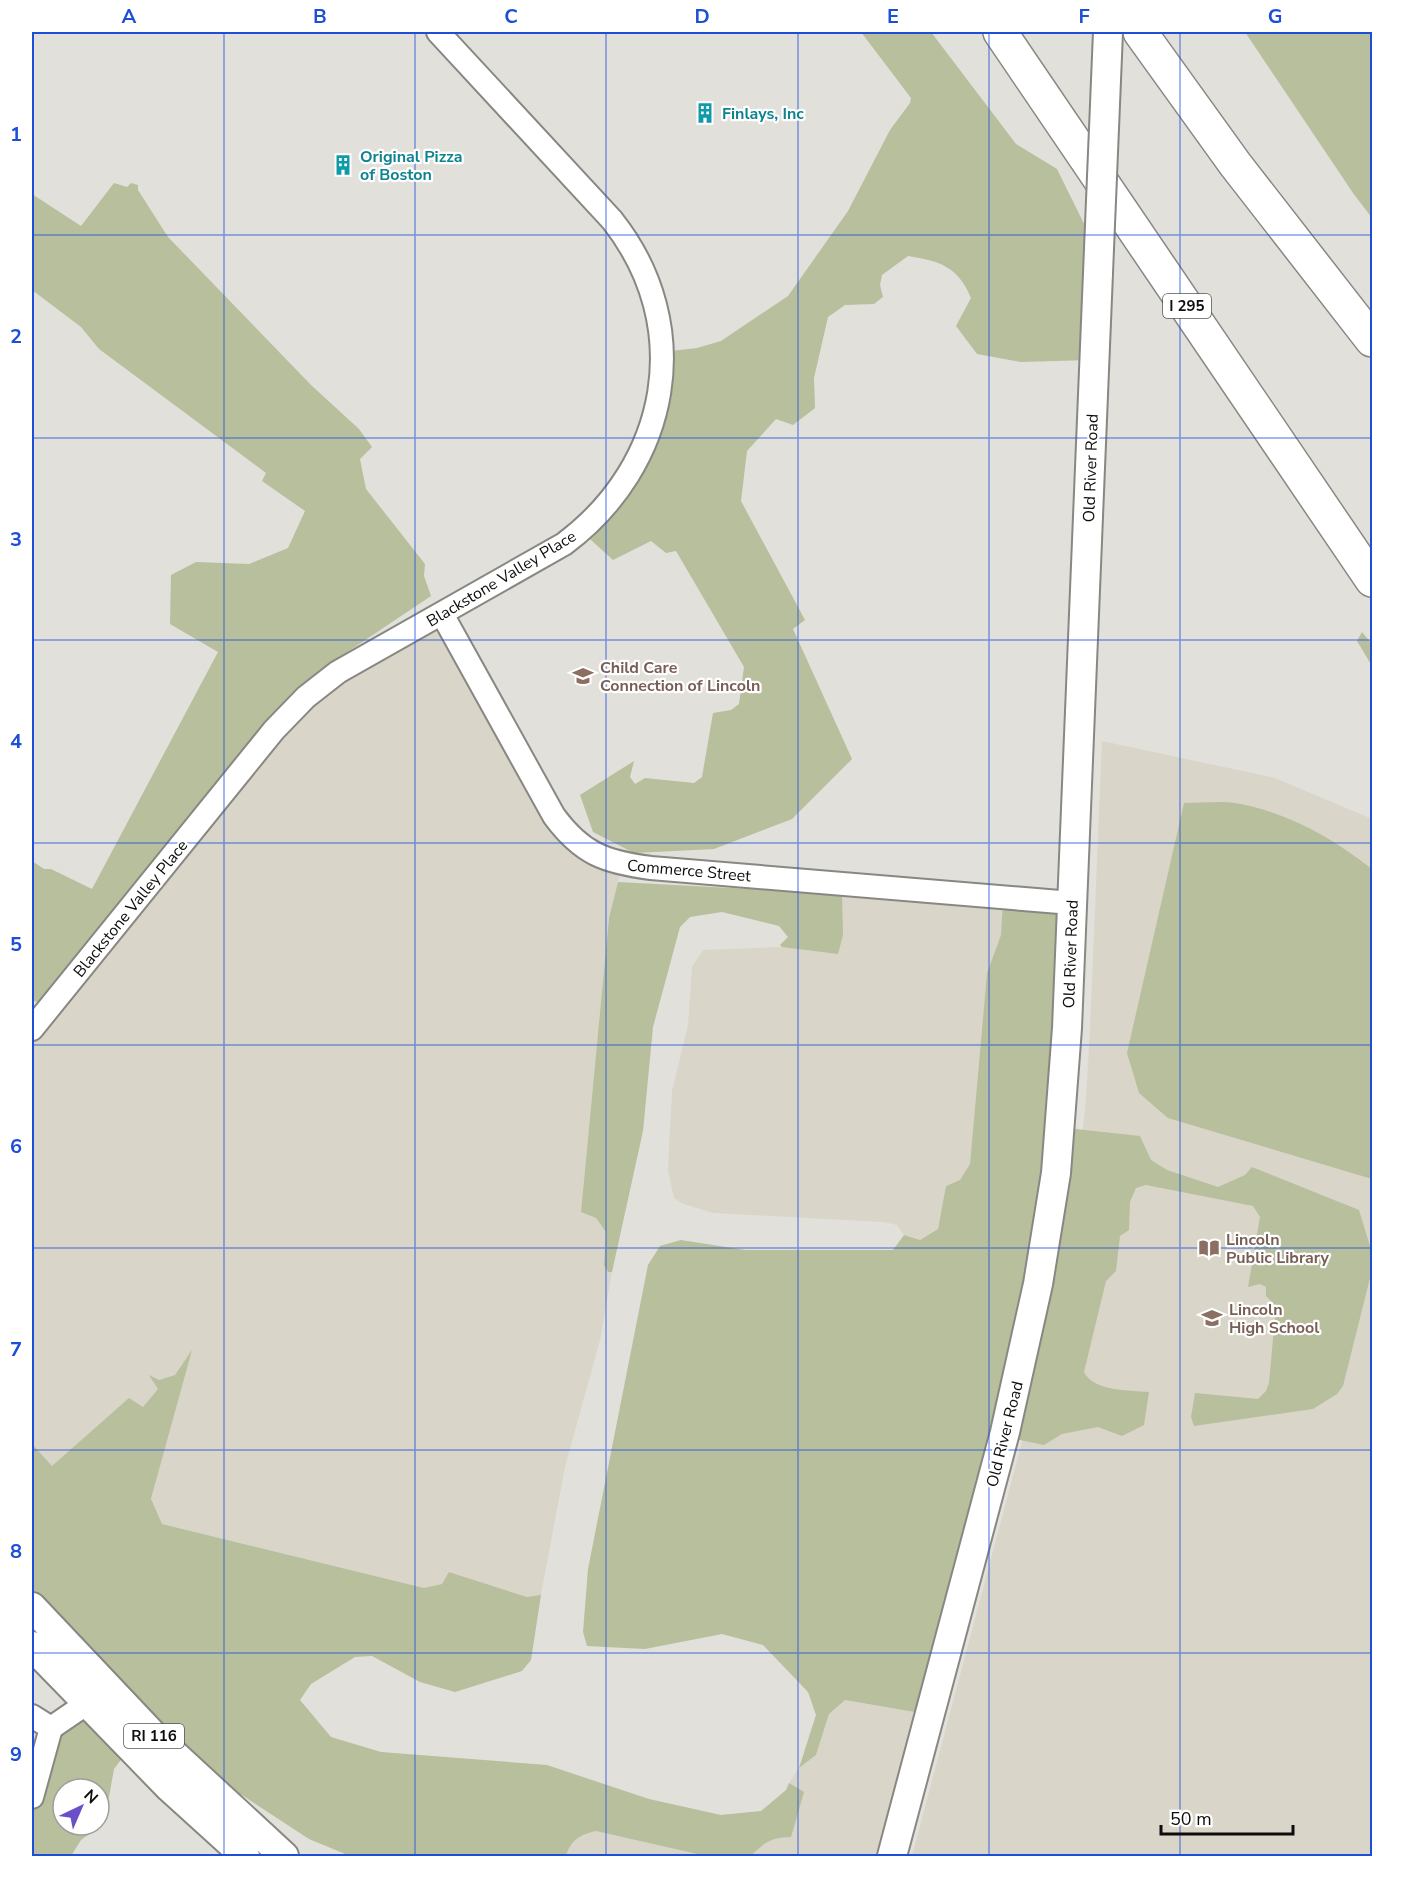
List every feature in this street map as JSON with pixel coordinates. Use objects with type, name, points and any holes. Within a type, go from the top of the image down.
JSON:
[{"type":"highway","name":"I 295","points":[[1000,32],[1372,580]]},
{"type":"highway","points":[[1140,32],[1235,164],[1372,340]]},
{"type":"main road","name":"Old River Road","points":[[892,1857],[1000,1452],[1040,1275],[1054,1182],[1063,1104],[1108,32]]},
{"type":"main road","name":"RI 116","points":[[32,1607],[154,1736],[284,1857]]},
{"type":"main road","name":"RI 116","points":[[32,1646],[170,1788],[245,1857]]},
{"type":"street","name":"Blackstone Valley Place","points":[[32,1029],[296,706],[338,672],[549,553],[600,514],[629,476],[644,447],[658,398],[661,364],[659,330],[652,295],[630,244],[593,198],[438,32]]},
{"type":"street","name":"Commerce Street","points":[[442,614],[554,816],[579,844],[594,855],[619,864],[651,868],[1072,903]]},
{"type":"street","points":[[32,1797],[51,1728],[86,1704]]},
{"type":"street","points":[[32,1716],[51,1728]]},
{"type":"shaded area","points":[[438,616],[566,841],[622,865],[609,918],[581,1212],[596,1218],[606,1232],[604,1265],[608,1272],[612,1272],[600,1340],[565,1467],[541,1595],[537,1597],[527,1597],[450,1572],[442,1584],[424,1588],[162,1524],[151,1500],[191,1352],[175,1375],[159,1380],[150,1376],[158,1389],[143,1407],[129,1399],[52,1467],[32,1444],[32,1025],[317,687]]},
{"type":"shaded area","name":"Lincoln High School","points":[[1102,741],[1275,778],[1372,819],[1372,1856],[912,1856],[1044,1359],[1075,1196],[1085,1111],[1090,1031]]},
{"type":"shaded area","points":[[842,888],[1003,900],[1001,935],[987,973],[970,1164],[960,1180],[946,1186],[938,1229],[920,1240],[904,1235],[897,1225],[883,1222],[713,1213],[684,1204],[674,1198],[668,1170],[672,1091],[688,1025],[692,967],[703,950],[782,947],[842,910]]},
{"type":"shaded area","points":[[845,1700],[926,1714],[889,1856],[751,1856],[764,1842],[779,1837],[796,1789],[789,1783],[799,1768],[816,1755],[829,1714]]},
{"type":"shaded area","points":[[596,1831],[706,1856],[566,1856],[569,1846],[580,1835]]},
{"type":"green space","points":[[861,32],[931,32],[1016,144],[1057,169],[1091,238],[1089,360],[1021,362],[977,354],[956,326],[971,298],[966,287],[954,272],[946,267],[929,260],[908,256],[882,275],[880,285],[883,297],[874,304],[845,305],[828,317],[814,378],[815,408],[793,425],[776,419],[747,451],[741,501],[805,620],[793,629],[852,759],[792,819],[714,849],[634,853],[593,832],[580,795],[634,761],[630,777],[635,784],[645,778],[694,783],[702,777],[713,713],[731,710],[739,704],[744,667],[676,551],[666,553],[651,541],[613,560],[580,530],[609,499],[643,430],[654,353],[697,348],[721,341],[788,296],[848,211],[890,130],[910,103],[911,98]]},
{"type":"green space","points":[[1245,32],[1372,32],[1372,218],[1353,193]]},
{"type":"green space","points":[[114,183],[127,187],[131,183],[138,185],[138,190],[168,237],[311,385],[359,429],[372,447],[360,459],[366,489],[425,564],[424,576],[431,596],[322,669],[45,1008],[32,999],[32,861],[44,869],[51,869],[92,889],[218,652],[170,624],[171,575],[196,562],[249,564],[288,548],[305,511],[262,481],[266,473],[99,349],[81,327],[32,290],[32,194],[81,226]]},
{"type":"green space","points":[[1362,632],[1372,644],[1372,666],[1357,641]]},
{"type":"green space","points":[[1184,803],[1235,803],[1273,813],[1324,836],[1372,869],[1372,1179],[1168,1118],[1139,1093],[1127,1053]]},
{"type":"green space","points":[[618,882],[842,894],[843,935],[838,954],[782,947],[780,945],[788,937],[779,926],[722,912],[690,917],[680,927],[653,1027],[643,1131],[612,1272],[608,1272],[604,1265],[606,1232],[596,1218],[581,1212],[609,918]]},
{"type":"green space","points":[[1003,900],[1066,901],[1057,1127],[1140,1136],[1151,1160],[1167,1170],[1218,1187],[1245,1175],[1252,1167],[1359,1210],[1372,1253],[1370,1278],[1343,1386],[1337,1394],[1313,1409],[1194,1426],[1191,1417],[1195,1393],[1258,1399],[1266,1391],[1269,1383],[1276,1306],[1266,1296],[1266,1287],[1260,1284],[1248,1287],[1260,1217],[1253,1206],[1146,1185],[1136,1188],[1130,1202],[1129,1230],[1120,1236],[1116,1271],[1106,1281],[1084,1372],[1089,1379],[1104,1387],[1149,1392],[1144,1425],[1122,1436],[1098,1427],[1062,1434],[1044,1445],[1001,1436],[926,1714],[845,1700],[829,1714],[816,1755],[799,1768],[816,1715],[808,1692],[763,1645],[722,1634],[645,1649],[587,1646],[583,1632],[588,1569],[648,1265],[660,1246],[681,1240],[745,1250],[893,1250],[904,1235],[920,1240],[938,1229],[946,1186],[960,1180],[970,1164],[987,973],[1001,935]]},
{"type":"green space","points":[[192,1350],[151,1499],[162,1524],[424,1588],[442,1584],[449,1572],[527,1597],[541,1595],[531,1660],[522,1671],[455,1692],[420,1682],[372,1656],[355,1657],[311,1684],[300,1700],[331,1737],[381,1752],[547,1765],[649,1799],[721,1815],[761,1811],[786,1790],[789,1783],[804,1792],[791,1837],[768,1842],[751,1856],[706,1856],[596,1831],[576,1839],[566,1856],[350,1856],[309,1839],[242,1795],[200,1785],[32,1616],[32,1444],[52,1466],[129,1398],[143,1407],[158,1389],[149,1375],[159,1380],[175,1375]]},
{"type":"green space","points":[[78,1701],[129,1749],[114,1769],[111,1786],[111,1777],[51,1777],[51,1837],[85,1837],[71,1856],[32,1856],[32,1795],[41,1761]]},
{"type":"place","name":"Finlays, Inc","points":[[705,113]]},
{"type":"place","name":"Original Pizza of Boston","points":[[343,165]]},
{"type":"place","name":"Child Care Connection of Lincoln","points":[[583,676]]},
{"type":"place","name":"Lincoln Public Library","points":[[1209,1248]]},
{"type":"place","name":"Lincoln High School","points":[[1212,1318]]}]
